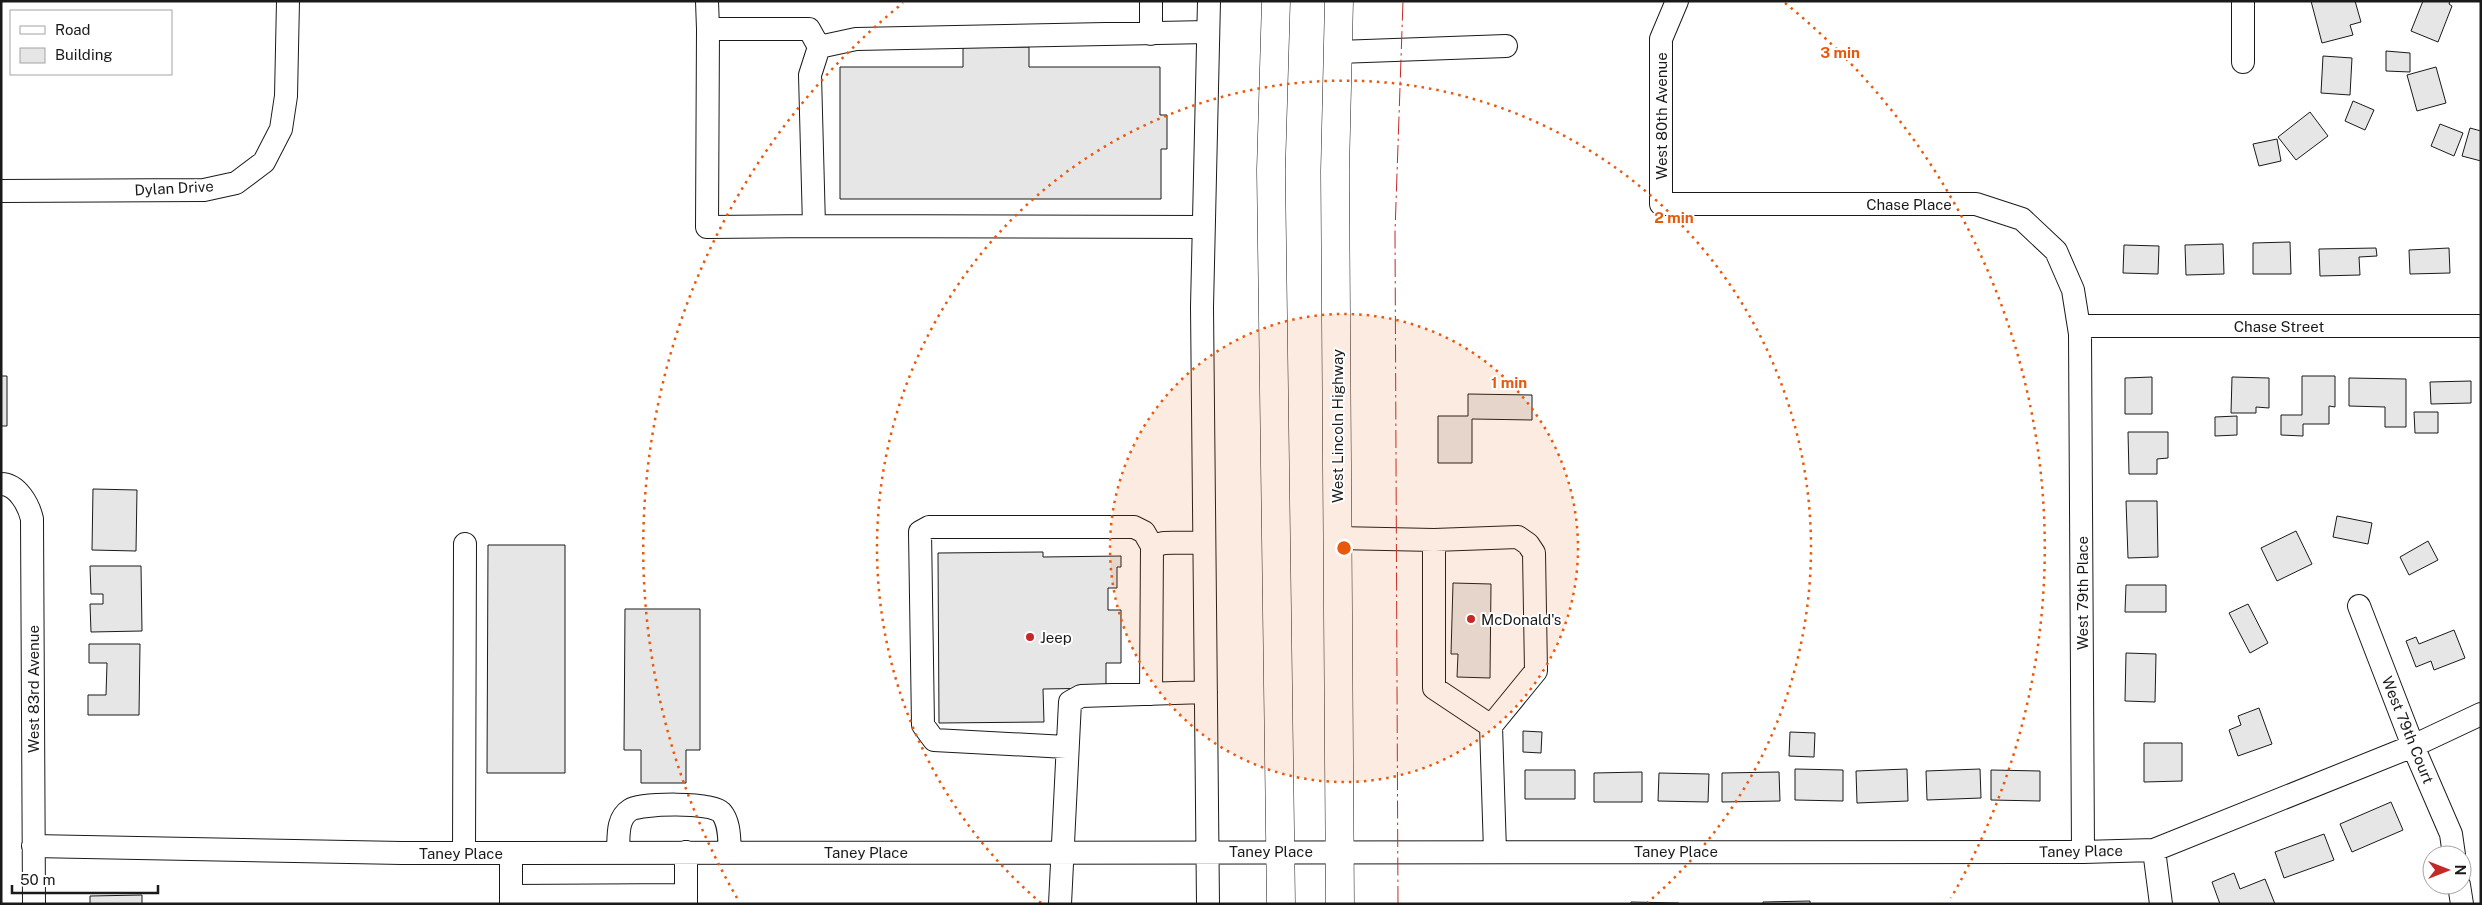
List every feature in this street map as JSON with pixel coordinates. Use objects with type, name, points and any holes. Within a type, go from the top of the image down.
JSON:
[{"type":"main road","points":[[1276,1],[1271,170],[1281,904]]},
{"type":"main road","name":"West Lincoln Highway","points":[[1340,1],[1335,171],[1340,904]]},
{"type":"street","name":"Dylan Drive","points":[[1,191],[204,190],[236,183],[264,162],[282,129],[286,96],[288,1]]},
{"type":"street","points":[[707,1],[707,227],[1203,227]]},
{"type":"street","points":[[1151,1],[1151,34]]},
{"type":"street","points":[[1208,904],[1202,307],[1209,1]]},
{"type":"street","name":"West 80th Avenue","points":[[1661,204],[1661,39],[1677,1]]},
{"type":"street","points":[[2244,1],[2244,62]]},
{"type":"street","points":[[708,29],[809,29],[819,48],[810,75],[814,226]]},
{"type":"street","points":[[819,48],[856,40],[1208,32]]},
{"type":"street","points":[[1338,52],[1506,46]]},
{"type":"street","name":"Chase Place","points":[[1661,204],[1976,204],[2022,219],[2056,251],[2073,290],[2080,334]]},
{"type":"street","name":"Chase Street","points":[[2080,334],[2086,326],[2481,326]]},
{"type":"street","name":"West 79th Place","points":[[2080,334],[2083,852]]},
{"type":"street","name":"West 83rd Avenue","points":[[3,484],[28,504],[32,519],[34,904]]},
{"type":"street","points":[[1066,747],[934,740],[923,725],[920,532],[929,527],[1134,527],[1144,532],[1152,546],[1151,694]]},
{"type":"street","points":[[1337,538],[1434,540],[1518,537],[1528,544],[1534,553],[1536,671],[1491,726],[1495,851]]},
{"type":"street","points":[[1434,540],[1434,688],[1491,726]]},
{"type":"street","points":[[1152,546],[1164,543],[1204,542]]},
{"type":"street","points":[[464,853],[465,544]]},
{"type":"street","name":"West 79th Court","points":[[2358,606],[2413,746],[2451,834],[2453,845]]},
{"type":"street","points":[[1060,904],[1066,747],[1070,702],[1081,696],[1206,692]]},
{"type":"street","name":"Taney Place","points":[[34,846],[464,853],[1062,851],[2083,852],[2154,850],[2413,746],[2481,714]]},
{"type":"street","points":[[618,853],[620,822],[630,810],[644,806],[709,805],[720,810],[727,820],[730,852]]},
{"type":"street","points":[[2154,850],[2161,904]]},
{"type":"street","points":[[511,853],[511,900],[686,899],[686,852]]},
{"type":"building","points":[[2311,1],[2355,1],[2361,22],[2350,25],[2353,35],[2322,43]]},
{"type":"building","points":[[2423,1],[2450,1],[2449,4],[2452,6],[2438,42],[2411,31]]},
{"type":"building","points":[[963,47],[1029,47],[1029,67],[1160,67],[1160,115],[1167,115],[1167,149],[1161,149],[1161,199],[840,199],[840,67],[963,67]]},
{"type":"building","points":[[2386,51],[2410,53],[2410,72],[2386,71]]},
{"type":"building","points":[[2323,56],[2352,58],[2350,95],[2321,93]]},
{"type":"building","points":[[2436,67],[2446,103],[2417,111],[2407,75]]},
{"type":"building","points":[[2353,101],[2374,110],[2365,130],[2345,121]]},
{"type":"building","points":[[2310,112],[2328,136],[2296,160],[2278,137]]},
{"type":"building","points":[[2440,124],[2463,133],[2454,156],[2431,146]]},
{"type":"building","points":[[2470,128],[2481,131],[2481,161],[2462,156]]},
{"type":"building","points":[[2277,139],[2281,161],[2259,166],[2253,144]]},
{"type":"building","points":[[2290,242],[2291,274],[2253,274],[2253,243]]},
{"type":"building","points":[[2223,244],[2224,274],[2186,275],[2185,245]]},
{"type":"building","points":[[2124,245],[2159,246],[2158,274],[2123,273]]},
{"type":"building","points":[[2376,248],[2377,256],[2359,257],[2360,275],[2320,276],[2319,249]]},
{"type":"building","points":[[2449,248],[2450,273],[2410,274],[2409,250]]},
{"type":"building","points":[[1,376],[7,376],[7,426],[1,426]]},
{"type":"building","points":[[2302,376],[2335,376],[2335,407],[2329,406],[2329,424],[2303,424],[2303,436],[2281,435],[2281,415],[2302,415]]},
{"type":"building","points":[[2152,377],[2152,414],[2125,414],[2125,378]]},
{"type":"building","points":[[2232,377],[2269,378],[2269,408],[2256,407],[2256,413],[2231,413]]},
{"type":"building","points":[[2349,378],[2406,379],[2406,427],[2385,427],[2385,407],[2349,406]]},
{"type":"building","points":[[2471,381],[2471,403],[2431,404],[2430,382]]},
{"type":"building","points":[[1468,394],[1532,395],[1532,420],[1472,419],[1472,463],[1438,463],[1438,416],[1468,416]]},
{"type":"building","points":[[2414,412],[2438,412],[2438,433],[2415,433]]},
{"type":"building","points":[[2237,416],[2237,435],[2215,436],[2215,417]]},
{"type":"building","points":[[2128,432],[2168,432],[2168,458],[2157,459],[2157,474],[2129,474]]},
{"type":"building","points":[[93,489],[137,490],[136,551],[92,550]]},
{"type":"building","points":[[2126,501],[2157,501],[2158,557],[2128,558]]},
{"type":"building","points":[[2337,516],[2372,523],[2368,544],[2333,537]]},
{"type":"building","points":[[2296,531],[2312,564],[2277,581],[2261,548]]},
{"type":"building","points":[[2428,541],[2438,560],[2409,575],[2400,557]]},
{"type":"building","points":[[488,545],[565,545],[565,773],[487,773]]},
{"type":"building","name":"Jeep","points":[[1043,552],[1043,557],[1121,556],[1121,567],[1117,567],[1117,588],[1108,588],[1108,610],[1121,610],[1121,663],[1106,663],[1106,688],[1043,689],[1044,722],[939,723],[938,553]]},
{"type":"building","points":[[90,566],[141,566],[142,631],[91,632],[90,604],[103,604],[103,594],[91,594]]},
{"type":"building","name":"McDonald's","points":[[1453,583],[1491,584],[1490,678],[1457,677],[1458,654],[1451,654]]},
{"type":"building","points":[[2126,585],[2166,585],[2166,612],[2125,612]]},
{"type":"building","points":[[2248,604],[2268,643],[2250,653],[2229,613]]},
{"type":"building","points":[[625,609],[700,609],[700,750],[686,750],[686,783],[641,783],[641,750],[624,750]]},
{"type":"building","points":[[2454,630],[2465,658],[2434,670],[2431,661],[2416,667],[2406,641],[2416,637],[2419,644]]},
{"type":"building","points":[[89,644],[140,644],[139,715],[88,715],[88,695],[106,695],[107,663],[89,663]]},
{"type":"building","points":[[2126,653],[2156,654],[2155,702],[2125,701]]},
{"type":"building","points":[[2259,708],[2272,744],[2238,756],[2229,730],[2241,725],[2238,716]]},
{"type":"building","points":[[1523,731],[1542,732],[1541,753],[1523,752]]},
{"type":"building","points":[[1790,732],[1815,733],[1814,757],[1789,756]]},
{"type":"building","points":[[2144,743],[2182,743],[2182,781],[2144,782]]},
{"type":"building","points":[[1795,769],[1843,770],[1843,801],[1795,800]]},
{"type":"building","points":[[1907,769],[1908,801],[1857,803],[1856,771]]},
{"type":"building","points":[[1980,769],[1981,798],[1927,800],[1926,771]]},
{"type":"building","points":[[1525,770],[1575,770],[1575,799],[1525,799]]},
{"type":"building","points":[[1991,770],[2040,771],[2040,801],[1991,800]]},
{"type":"building","points":[[1642,772],[1642,802],[1594,802],[1594,773]]},
{"type":"building","points":[[1779,772],[1780,801],[1722,802],[1722,773]]},
{"type":"building","points":[[1659,773],[1709,774],[1708,802],[1658,801]]},
{"type":"building","points":[[2391,802],[2403,830],[2352,852],[2340,824]]},
{"type":"building","points":[[2324,834],[2334,860],[2284,878],[2275,852]]},
{"type":"building","points":[[2234,873],[2240,889],[2265,879],[2275,904],[2220,904],[2212,882]]},
{"type":"building","points":[[142,895],[142,904],[90,904],[90,896]]},
{"type":"building","points":[[1810,901],[1810,904],[1763,904],[1763,902]]},
{"type":"building","points":[[1631,902],[1679,903],[1679,904],[1631,904]]},
{"type":"power","points":[[1398,904],[1395,232],[1403,1]]},
{"type":"place","name":"McDonald's","points":[[1471,619]]},
{"type":"place","name":"Jeep","points":[[1030,637]]}]
